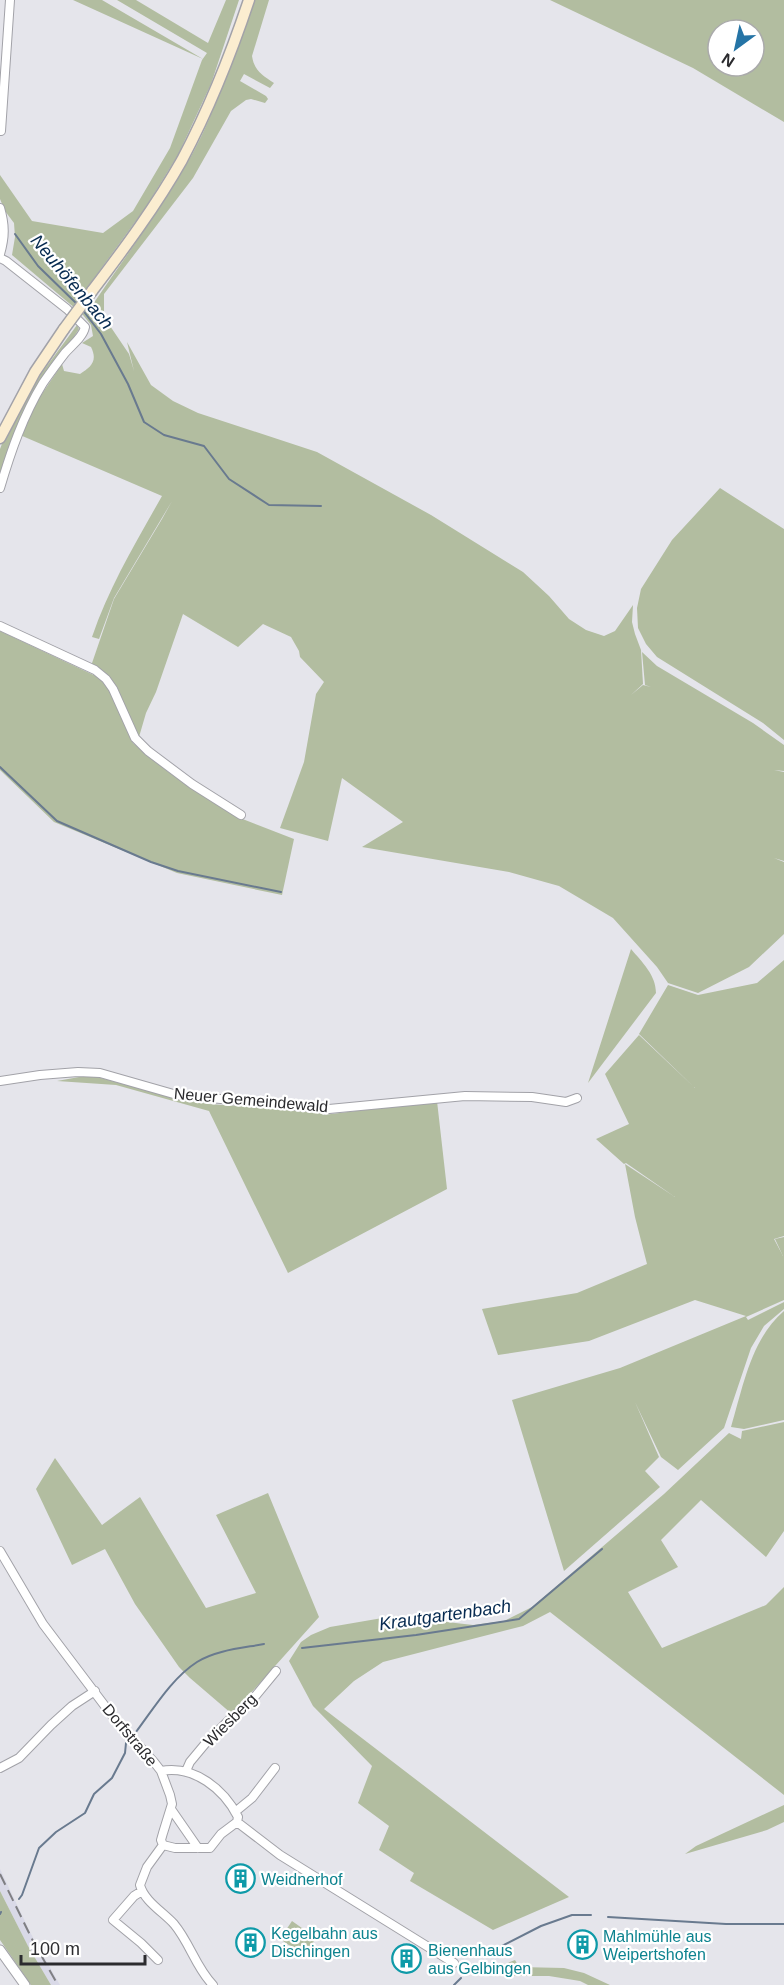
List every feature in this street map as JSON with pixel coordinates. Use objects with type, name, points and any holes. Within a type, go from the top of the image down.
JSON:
[{"type":"main road","points":[[0,438],[35,372],[142,224],[181,160],[204,115],[249,0]]},
{"type":"street","points":[[1,131],[10,0]]},
{"type":"street","points":[[0,208],[4,224],[4,241],[0,256],[67,309],[85,327],[84,333],[64,354],[44,381],[27,410],[0,488]]},
{"type":"street","points":[[0,626],[95,670],[113,689],[135,738],[148,751],[201,790],[241,814]]},
{"type":"street","name":"Neuer Gemeindewald","points":[[0,1081],[49,1074],[100,1073],[177,1095],[329,1109],[465,1096],[532,1097],[566,1102],[577,1098]]},
{"type":"street","name":"Dorfstraße","points":[[0,1551],[43,1624],[114,1718],[161,1771],[170,1795],[171,1809]]},
{"type":"street","name":"Wiesberg","points":[[186,1771],[190,1762],[205,1744],[248,1705],[276,1671]]},
{"type":"street","points":[[0,1768],[20,1758],[65,1713],[95,1691]]},
{"type":"street","points":[[235,1812],[252,1798],[275,1768]]},
{"type":"street","points":[[161,1771],[169,1769],[186,1771],[204,1778],[238,1817],[237,1822],[221,1834],[212,1847],[175,1848],[163,1845]]},
{"type":"street","points":[[163,1845],[161,1840],[171,1809]]},
{"type":"street","points":[[171,1809],[198,1848]]},
{"type":"street","points":[[237,1822],[280,1855],[454,1963]]},
{"type":"street","points":[[163,1845],[141,1879],[142,1891],[180,1932],[199,1966],[213,1985]]},
{"type":"street","points":[[142,1891],[134,1896],[113,1920],[158,1960]]},
{"type":"street","points":[[0,1950],[25,1985]]},
{"type":"shaded area","points":[[0,1869],[31,1934],[60,1985],[51,1985],[28,1946],[0,1891]]},
{"type":"green space","points":[[73,0],[102,0],[203,59]]},
{"type":"green space","points":[[117,0],[136,0],[208,43],[226,0],[239,0],[211,84],[178,155],[146,207],[79,299],[91,307],[167,196],[209,120],[251,0],[269,0],[252,56],[259,72],[274,83],[270,88],[244,74],[240,81],[268,99],[265,103],[246,100],[231,111],[193,178],[104,294],[104,317],[129,354],[134,371],[127,342],[151,385],[173,401],[198,413],[317,452],[431,515],[523,572],[569,619],[586,630],[604,636],[615,631],[633,605],[632,622],[641,650],[643,684],[631,695],[643,685],[651,687],[645,685],[642,652],[657,666],[753,723],[784,745],[784,771],[774,770],[784,772],[784,861],[774,858],[784,862],[784,934],[749,967],[698,993],[668,983],[657,967],[613,918],[559,886],[509,872],[362,847],[403,822],[342,778],[328,841],[280,828],[304,762],[316,694],[324,682],[300,657],[291,637],[263,624],[238,647],[183,614],[139,737],[115,687],[101,671],[91,666],[114,599],[172,501],[114,598],[99,639],[92,637],[115,583],[162,496],[20,435],[27,416],[62,364],[64,371],[80,374],[90,366],[94,356],[93,352],[91,347],[82,343],[93,336],[91,325],[83,315],[12,255],[15,237],[14,223],[0,199],[0,175],[32,221],[103,233],[133,211],[170,148],[202,60],[207,53]]},
{"type":"green space","points":[[550,0],[784,0],[784,122],[710,78],[766,78],[766,18],[706,18],[706,76]]},
{"type":"green space","points":[[77,325],[79,329],[25,408],[0,477],[0,449],[5,436],[41,374]]},
{"type":"green space","points":[[720,488],[784,529],[784,740],[763,723],[657,657],[646,644],[638,628],[637,608],[641,589],[672,540]]},
{"type":"green space","points":[[0,631],[100,678],[111,690],[133,743],[167,771],[213,802],[240,818],[294,839],[282,895],[177,873],[54,822],[0,770]]},
{"type":"green space","points":[[631,949],[654,980],[656,993],[588,1083]]},
{"type":"green space","points":[[784,960],[784,1236],[774,1239],[783,1256],[775,1239],[784,1237],[784,1300],[746,1317],[748,1320],[784,1302],[784,1309],[764,1326],[751,1348],[724,1428],[678,1470],[661,1457],[635,1402],[659,1457],[645,1471],[660,1487],[564,1571],[512,1400],[620,1368],[746,1316],[695,1300],[589,1341],[498,1355],[482,1309],[577,1293],[647,1264],[625,1164],[675,1197],[626,1163],[624,1164],[596,1139],[629,1124],[605,1074],[639,1035],[695,1088],[639,1034],[668,985],[698,995],[757,983]]},
{"type":"green space","points":[[90,1075],[163,1095],[208,1104],[320,1111],[323,1115],[437,1101],[447,1189],[288,1273],[209,1111],[116,1085],[57,1081]]},
{"type":"green space","points":[[784,1311],[784,1420],[744,1429],[731,1427],[744,1380],[756,1349],[763,1335]]},
{"type":"green space","points":[[784,1422],[784,1531],[766,1557],[701,1500],[661,1540],[678,1567],[628,1592],[662,1648],[766,1605],[784,1587],[784,1795],[550,1612],[523,1626],[383,1662],[354,1681],[324,1709],[569,1897],[493,1930],[410,1881],[414,1873],[379,1850],[389,1826],[358,1803],[372,1766],[313,1706],[289,1661],[301,1642],[330,1627],[394,1616],[473,1625],[504,1621],[532,1607],[664,1494],[729,1433],[741,1439],[742,1431]]},
{"type":"green space","points":[[55,1458],[102,1525],[140,1497],[206,1608],[256,1593],[216,1515],[268,1493],[319,1617],[232,1714],[179,1667],[135,1604],[105,1549],[72,1565],[36,1489]]},
{"type":"green space","points":[[784,1805],[784,1822],[767,1830],[685,1854],[696,1846]]},
{"type":"green space","points":[[0,1891],[51,1985],[31,1985],[0,1940]]},
{"type":"green space","points":[[292,1921],[316,1938],[305,1956],[280,1939]]},
{"type":"green space","points":[[515,1960],[519,1967],[564,1968],[584,1973],[610,1985],[588,1985],[580,1981],[549,1976],[487,1973],[486,1969]]},
{"type":"waterway","name":"Neuhöfenbach","points":[[15,234],[38,266],[78,305]]},
{"type":"waterway","name":"Neuhöfenbach","points":[[82,309],[101,334],[128,384],[144,422],[164,435],[204,446],[229,479],[269,505],[321,506]]},
{"type":"waterway","points":[[0,767],[57,821],[151,862],[178,871],[281,892]]},
{"type":"waterway","name":"Krautgartenbach","points":[[302,1648],[416,1635],[519,1619],[602,1549]]},
{"type":"waterway","name":"Krautgartenbach","points":[[136,1732],[171,1685],[197,1662],[221,1652],[264,1644]]},
{"type":"waterway","name":"Krautgartenbach","points":[[19,1899],[39,1848],[56,1832],[85,1813],[94,1794],[112,1778],[125,1753],[126,1743]]},
{"type":"waterway","points":[[469,1955],[490,1952],[541,1926],[572,1915],[591,1915]]},
{"type":"waterway","points":[[608,1917],[726,1924],[784,1924]]},
{"type":"waterway","points":[[454,1985],[461,1978]]},
{"type":"railway","points":[[0,1874],[34,1943],[58,1985]]},
{"type":"place","name":"Weidnerhof","points":[[240,1879]]},
{"type":"place","name":"Kegelbahn aus Dischingen","points":[[250,1942]]},
{"type":"place","name":"Mahlmühle aus Weipertshofen","points":[[582,1945]]},
{"type":"place","name":"Bienenhaus aus Gelbingen","points":[[407,1959]]}]
